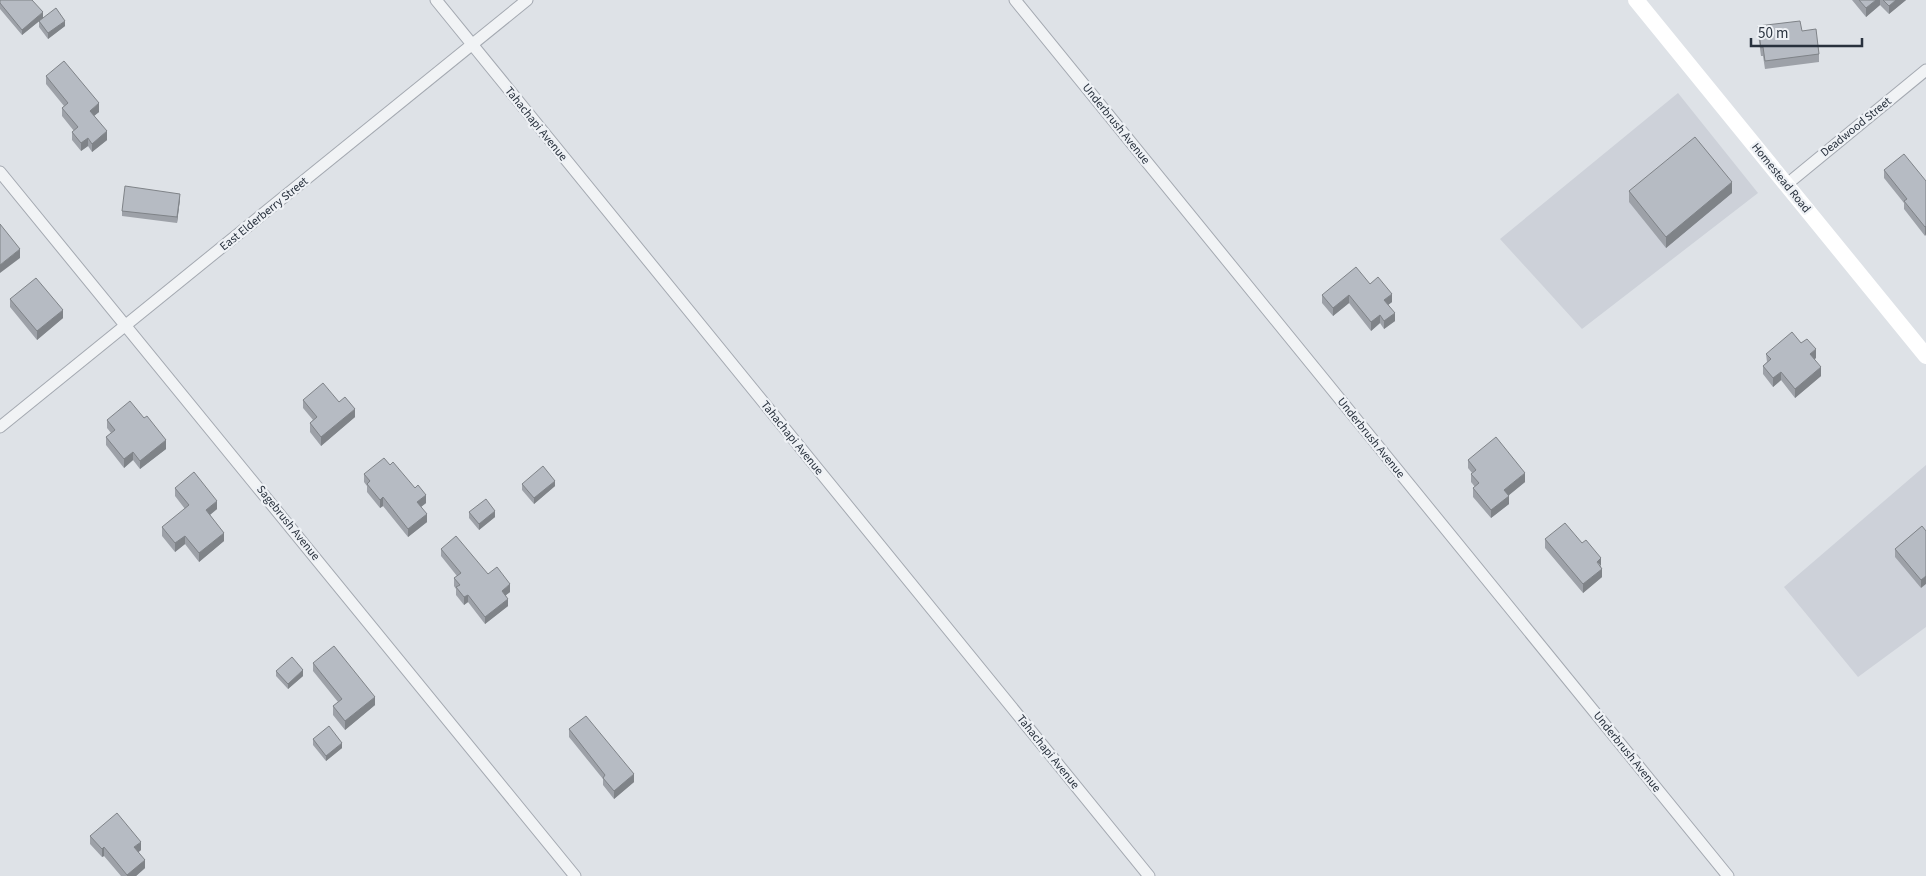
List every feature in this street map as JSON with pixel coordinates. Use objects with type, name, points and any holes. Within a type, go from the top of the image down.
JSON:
[{"type":"main road","name":"Homestead Road","points":[[1636,0],[1926,356]]},
{"type":"street","name":"Tahachapi Avenue","points":[[436,0],[1149,876]]},
{"type":"street","name":"East Elderberry Street","points":[[0,427],[527,0]]},
{"type":"street","name":"Underbrush Avenue","points":[[1014,0],[1728,876]]},
{"type":"street","name":"Deadwood Street","points":[[1786,185],[1926,70]]},
{"type":"street","name":"Sagebrush Avenue","points":[[0,172],[125,327],[238,461],[575,876]]},
{"type":"shaded area","points":[[1678,93],[1758,193],[1582,329],[1500,239]]},
{"type":"shaded area","points":[[1926,465],[1926,627],[1858,677],[1784,587]]},
{"type":"building","points":[[0,0],[32,0],[43,12],[22,30],[0,3]]},
{"type":"building","points":[[1859,0],[1876,0],[1866,8]]},
{"type":"building","points":[[1883,0],[1896,0],[1889,6]]},
{"type":"building","points":[[56,8],[65,21],[48,33],[39,21]]},
{"type":"building","points":[[1800,21],[1802,31],[1816,29],[1819,54],[1765,61],[1758,26]]},
{"type":"building","points":[[64,61],[99,103],[90,111],[107,131],[92,144],[88,138],[81,143],[72,132],[78,127],[62,108],[68,103],[46,76]]},
{"type":"building","points":[[1695,137],[1732,182],[1666,237],[1629,191]]},
{"type":"building","points":[[1904,154],[1926,181],[1925,227],[1904,201],[1907,199],[1884,170]]},
{"type":"building","points":[[125,186],[180,194],[177,217],[122,211]]},
{"type":"building","points":[[0,224],[20,249],[0,265]]},
{"type":"building","points":[[1356,267],[1370,284],[1378,277],[1392,294],[1384,300],[1395,313],[1384,321],[1380,315],[1371,322],[1349,295],[1333,308],[1322,295]]},
{"type":"building","points":[[36,278],[63,310],[37,331],[10,299]]},
{"type":"building","points":[[1792,332],[1801,343],[1807,339],[1816,349],[1810,354],[1821,367],[1795,389],[1781,372],[1773,378],[1763,366],[1771,359],[1766,354]]},
{"type":"building","points":[[323,383],[339,402],[345,397],[355,409],[321,437],[310,423],[317,417],[303,400]]},
{"type":"building","points":[[130,401],[144,418],[147,416],[166,440],[140,461],[133,452],[124,459],[106,437],[115,430],[107,420]]},
{"type":"building","points":[[1496,437],[1525,473],[1504,490],[1509,496],[1491,510],[1473,488],[1479,483],[1471,474],[1476,470],[1468,460]]},
{"type":"building","points":[[384,458],[390,465],[393,462],[415,488],[418,485],[426,495],[417,502],[427,514],[408,529],[383,497],[380,500],[367,484],[370,481],[364,474]]},
{"type":"building","points":[[543,466],[555,481],[534,498],[522,484]]},
{"type":"building","points":[[194,472],[217,501],[206,510],[224,533],[199,553],[185,536],[175,543],[162,527],[189,505],[175,488]]},
{"type":"building","points":[[486,499],[495,511],[479,524],[469,512]]},
{"type":"building","points":[[1565,523],[1582,543],[1586,540],[1601,558],[1597,562],[1602,569],[1583,584],[1545,539]]},
{"type":"building","points":[[1922,526],[1926,531],[1926,576],[1921,580],[1895,549]]},
{"type":"building","points":[[456,536],[488,574],[497,567],[510,584],[502,591],[508,599],[485,617],[468,595],[464,597],[456,587],[460,585],[454,578],[461,573],[441,549]]},
{"type":"building","points":[[334,646],[375,697],[345,721],[333,706],[342,699],[313,663]]},
{"type":"building","points":[[292,657],[303,670],[288,684],[276,671]]},
{"type":"building","points":[[586,716],[634,774],[614,791],[603,778],[605,775],[569,729]]},
{"type":"building","points":[[329,726],[342,743],[326,756],[313,739]]},
{"type":"building","points":[[117,813],[141,842],[134,847],[145,860],[127,875],[104,847],[102,849],[90,836]]}]
